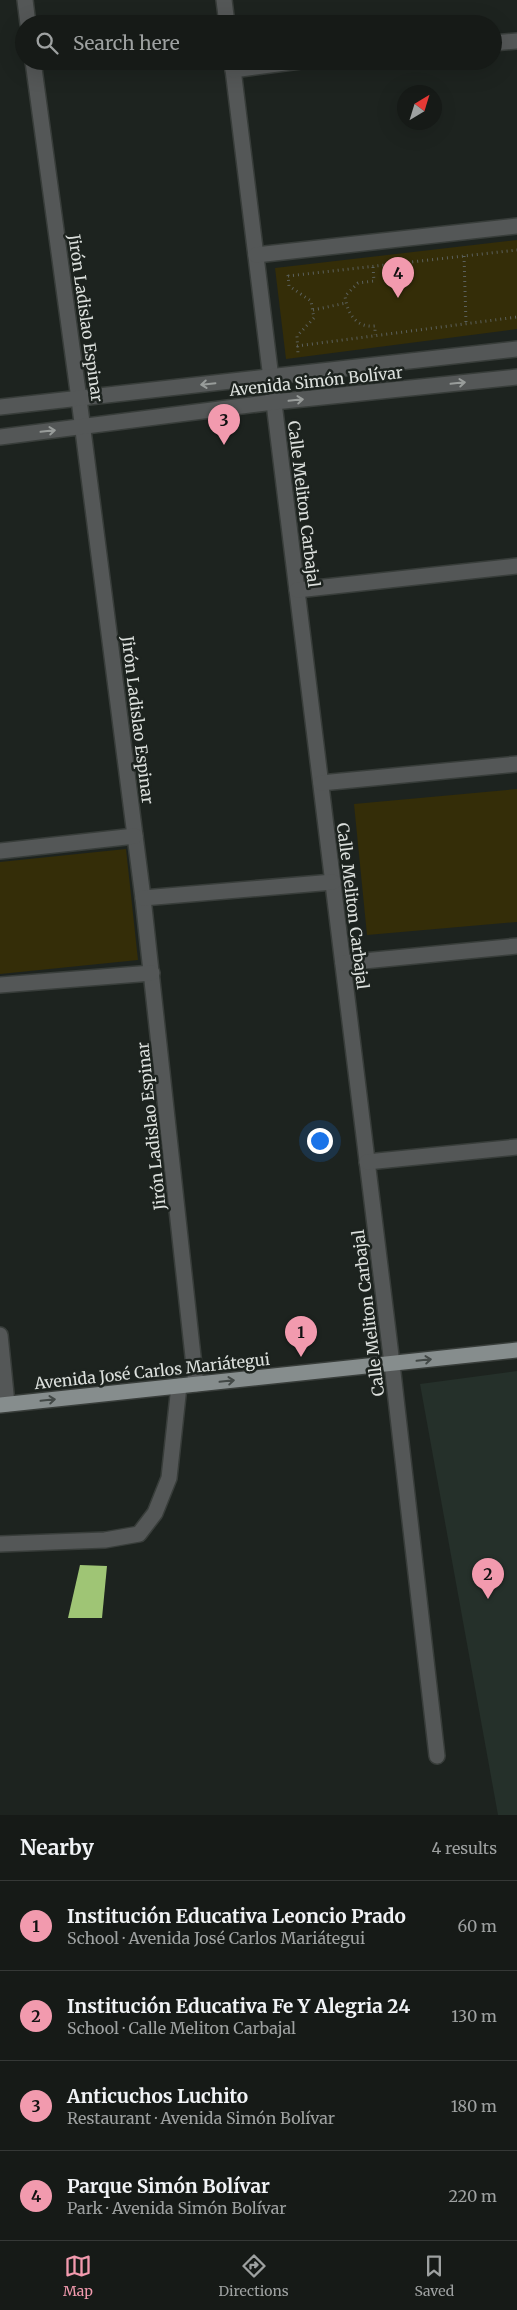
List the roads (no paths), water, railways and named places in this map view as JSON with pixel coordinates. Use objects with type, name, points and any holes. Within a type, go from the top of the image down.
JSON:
[{"type":"main road","name":"Avenida José Carlos Mariátegui","points":[[3,1405],[517,1350]]},
{"type":"street","points":[[25,0],[27,15]]},
{"type":"street","points":[[224,0],[226,15]]},
{"type":"street","points":[[502,42],[517,41]]},
{"type":"street","name":"Jirón Ladislao Espinar","points":[[35,70],[143,898],[196,1384]]},
{"type":"street","name":"Calle Meliton Carbajal","points":[[233,70],[392,1364],[437,1756]]},
{"type":"street","points":[[256,255],[517,226]]},
{"type":"street","name":"Avenida Simón Bolívar","points":[[0,407],[517,349]]},
{"type":"street","name":"Avenida Simón Bolívar","points":[[0,437],[83,428],[274,402],[517,377]]},
{"type":"street","points":[[297,590],[517,566]]},
{"type":"street","points":[[321,783],[517,764]]},
{"type":"street","points":[[0,851],[135,836]]},
{"type":"street","points":[[143,898],[333,882]]},
{"type":"street","points":[[343,963],[517,946]]},
{"type":"street","points":[[0,985],[152,973]]},
{"type":"street","points":[[367,1162],[517,1148]]},
{"type":"street","points":[[0,1335],[3,1405]]},
{"type":"street","points":[[0,1544],[105,1540],[139,1534],[155,1513],[169,1478],[179,1386]]},
{"type":"place","name":"Parque Simón Bolívar","points":[[398,298]]},
{"type":"place","name":"Anticuchos Luchito","points":[[224,445]]},
{"type":"place","name":"Institución Educativa Leoncio Prado","points":[[301,1357]]},
{"type":"place","name":"Institución Educativa Fe Y Alegria 24","points":[[488,1599]]}]
